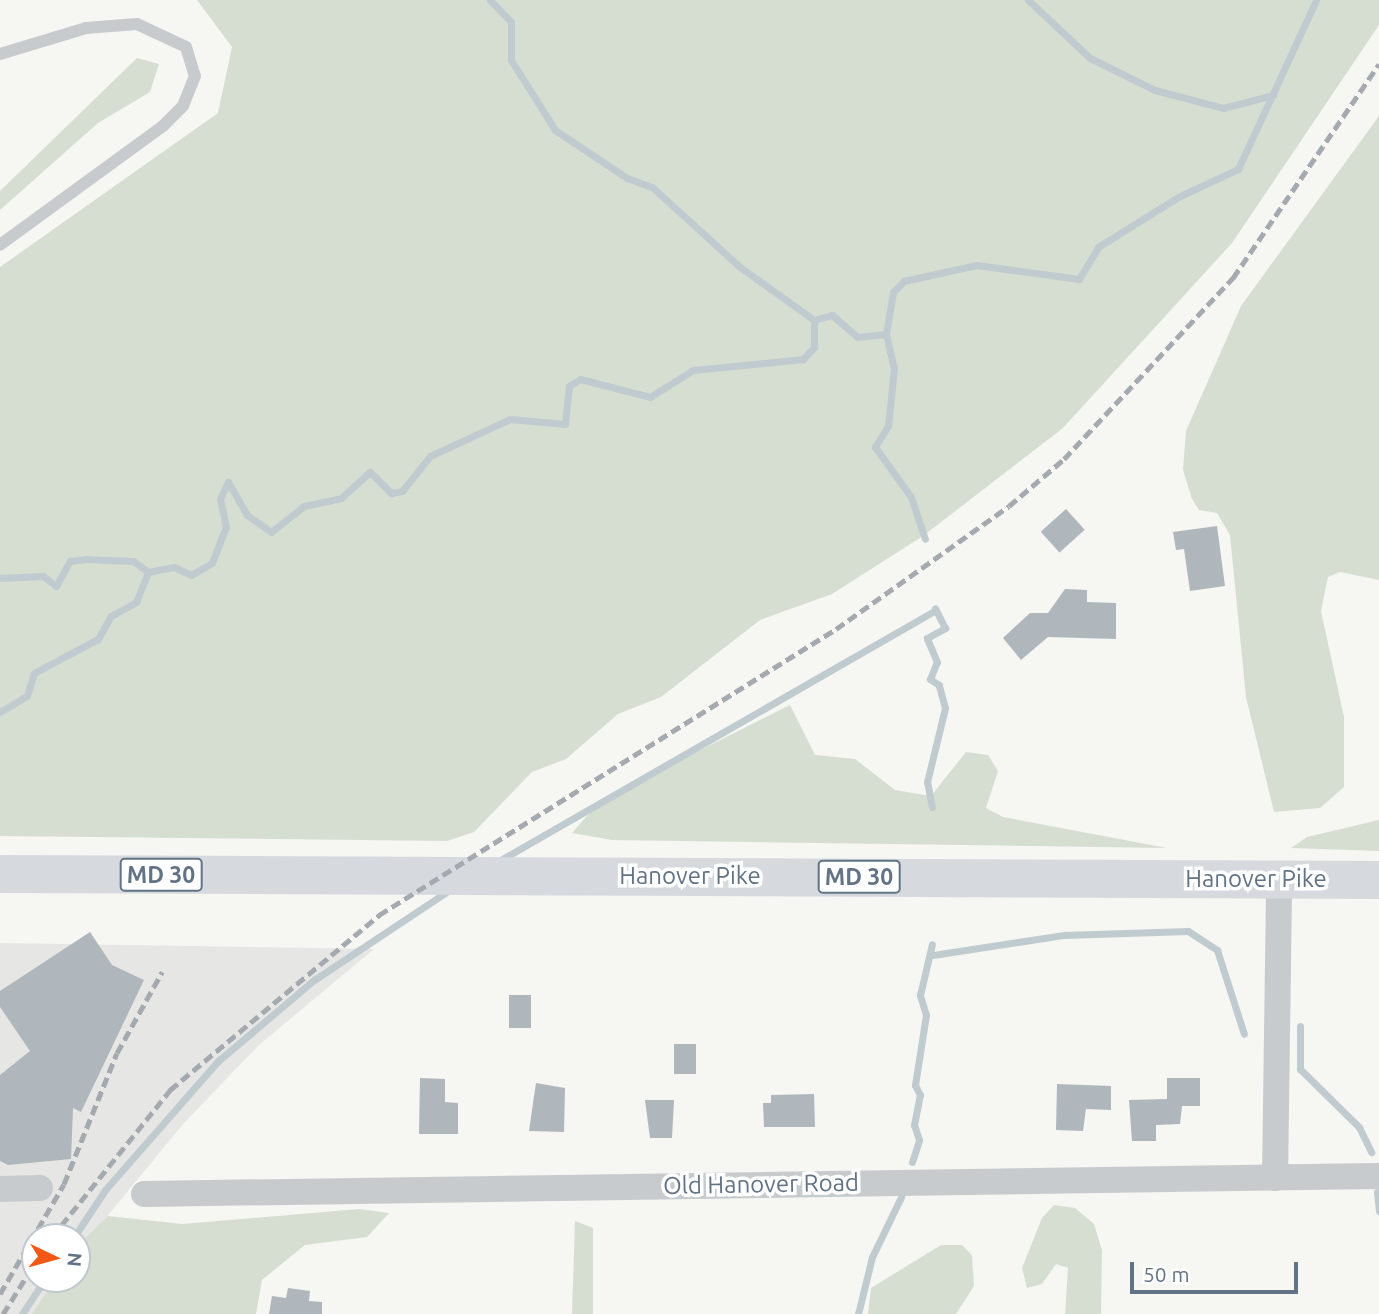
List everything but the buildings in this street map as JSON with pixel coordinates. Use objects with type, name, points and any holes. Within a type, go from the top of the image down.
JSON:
[{"type":"highway","name":"Hanover Pike","points":[[0,874],[1379,880]]},
{"type":"street","points":[[1275,1178],[1279,879]]},
{"type":"street","name":"Old Hanover Road","points":[[144,1194],[1379,1176]]},
{"type":"street","points":[[0,1189],[40,1188]]},
{"type":"lane","points":[[0,54],[86,28],[137,24],[186,47],[195,76],[183,106],[163,125],[0,245]]},
{"type":"shaded area","points":[[197,0],[1379,0],[1379,25],[1232,243],[1063,428],[923,536],[832,594],[760,620],[661,697],[618,714],[566,759],[532,772],[474,832],[447,841],[0,836],[0,267],[218,113],[232,47]]},
{"type":"shaded area","points":[[137,58],[159,64],[150,92],[98,123],[0,210],[0,191]]},
{"type":"shaded area","points":[[1379,116],[1379,580],[1340,572],[1328,577],[1321,611],[1344,717],[1344,787],[1320,808],[1274,812],[1246,697],[1230,535],[1217,513],[1199,510],[1192,499],[1183,470],[1186,431],[1241,306]]},
{"type":"shaded area","points":[[790,705],[815,755],[855,759],[895,790],[931,796],[966,752],[988,755],[998,771],[986,808],[1003,817],[1167,848],[612,840],[572,833],[601,800]]},
{"type":"shaded area","points":[[1379,820],[1379,851],[1291,848],[1307,837]]},
{"type":"shaded area","points":[[0,943],[374,949],[259,1045],[184,1123],[91,1236],[91,1223],[21,1223],[21,1293],[48,1293],[35,1314],[0,1314]]},
{"type":"shaded area","points":[[1054,1205],[1075,1208],[1094,1224],[1102,1250],[1101,1314],[1065,1314],[1068,1268],[1056,1264],[1042,1284],[1027,1288],[1022,1268],[1042,1218]]},
{"type":"shaded area","points":[[359,1209],[389,1213],[367,1237],[305,1245],[262,1280],[256,1314],[32,1314],[46,1293],[91,1293],[91,1232],[108,1216],[182,1224]]},
{"type":"shaded area","points":[[575,1221],[593,1228],[593,1314],[572,1314]]},
{"type":"shaded area","points":[[941,1245],[962,1245],[972,1255],[974,1286],[956,1314],[868,1314],[871,1288]]},
{"type":"waterway","points":[[490,0],[511,22],[511,60],[555,130],[627,178],[652,187],[740,267],[814,320]]},
{"type":"waterway","points":[[1028,0],[1090,58],[1155,90],[1223,108],[1273,95]]},
{"type":"waterway","points":[[886,334],[893,292],[904,281],[976,265],[1079,279],[1098,247],[1178,197],[1238,169],[1316,0]]},
{"type":"waterway","points":[[814,320],[832,315],[857,337],[886,334]]},
{"type":"waterway","points":[[0,578],[43,576],[56,586],[70,561],[86,559],[133,561],[148,572],[174,567],[191,575],[212,563],[226,527],[220,499],[228,482],[247,515],[271,532],[304,506],[341,498],[370,472],[391,493],[402,491],[430,456],[510,419],[565,424],[569,386],[580,379],[650,397],[693,370],[803,359],[814,347],[814,320]]},
{"type":"waterway","points":[[886,334],[894,368],[888,426],[875,447],[911,497],[925,539]]},
{"type":"waterway","points":[[0,712],[27,696],[34,673],[98,639],[111,616],[136,602],[148,572]]},
{"type":"waterway","points":[[932,807],[927,782],[945,708],[939,685],[930,679],[937,662],[927,638],[945,628],[935,608]]},
{"type":"waterway","points":[[497,862],[936,610]]},
{"type":"waterway","points":[[83,1223],[105,1190],[218,1061],[314,980],[448,891]]},
{"type":"waterway","points":[[933,955],[1064,935],[1188,931],[1217,950],[1244,1034]]},
{"type":"waterway","points":[[912,1162],[919,1140],[914,1125],[920,1095],[915,1085],[926,1015],[920,995],[932,944]]},
{"type":"waterway","points":[[1300,1026],[1300,1069],[1359,1127],[1371,1152]]},
{"type":"waterway","points":[[1377,1192],[1379,1211]]},
{"type":"waterway","points":[[858,1314],[872,1257],[901,1197]]},
{"type":"waterway","points":[[22,1314],[36,1293]]},
{"type":"railway","points":[[63,1223],[170,1090],[379,915],[836,629],[1009,506],[1064,459],[1233,278],[1379,64]]},
{"type":"railway","points":[[0,1294],[64,1184],[117,1053],[162,972]]},
{"type":"railway","points":[[3,1314],[21,1285]]}]
